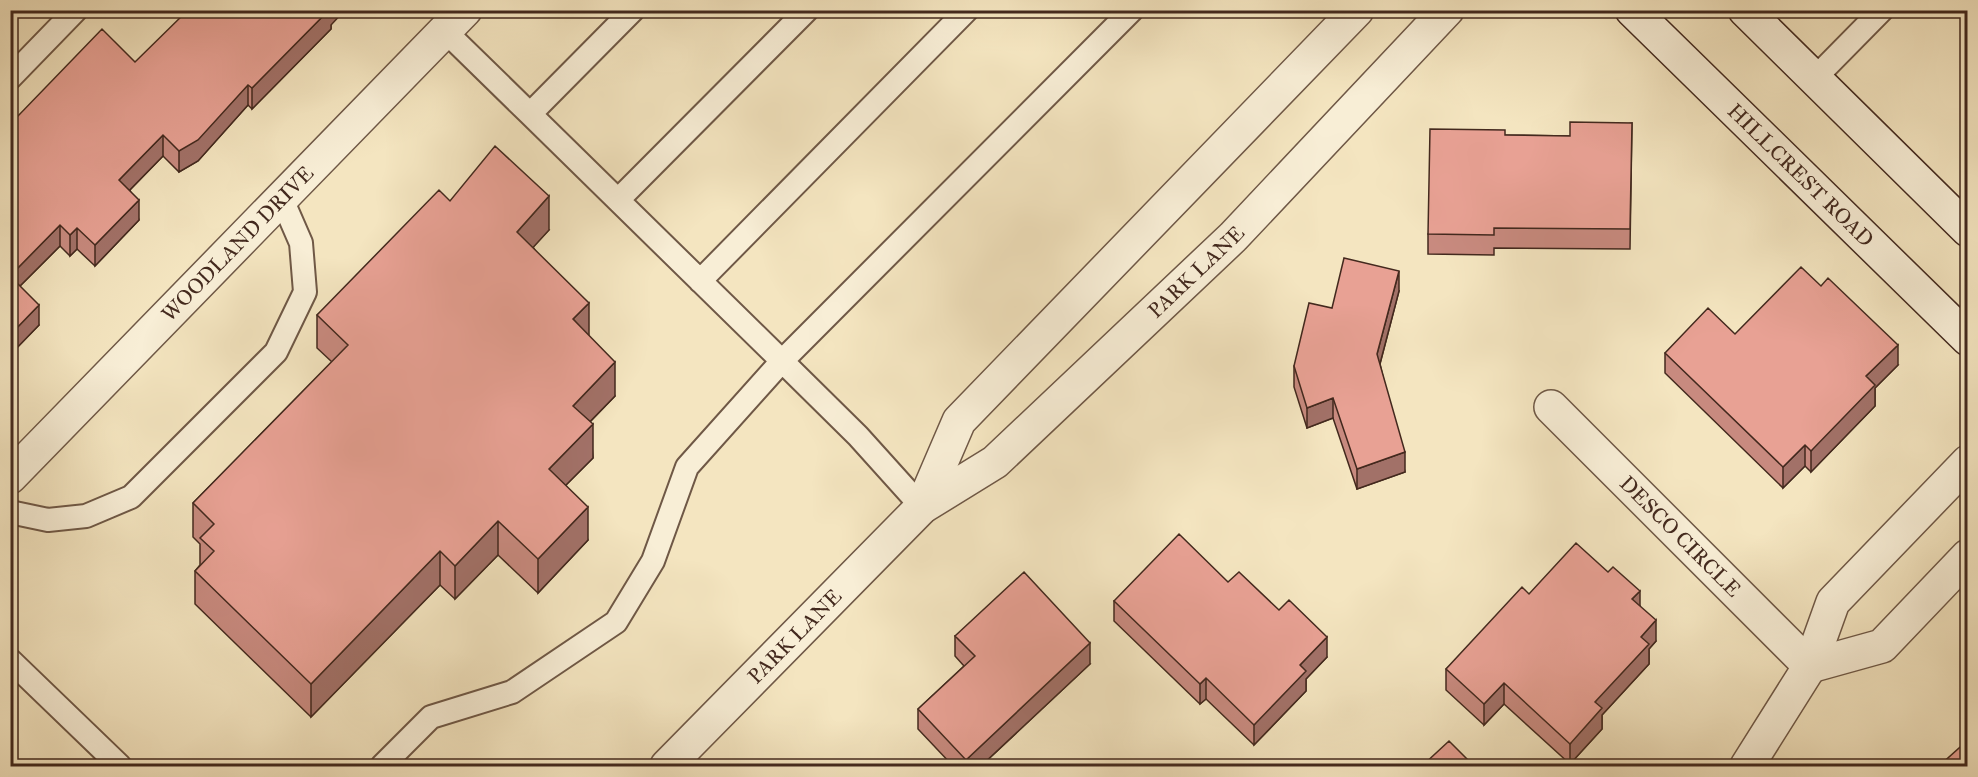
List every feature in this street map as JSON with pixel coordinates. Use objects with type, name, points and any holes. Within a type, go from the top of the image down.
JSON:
[{"type":"street","name":"PARK LANE","points":[[922,507],[958,421],[1357,10]]},
{"type":"street","name":"PARK LANE","points":[[667,766],[922,507],[995,462],[1233,237],[1447,10]]},
{"type":"street","name":"HILLCREST ROAD","points":[[1632,10],[1968,339]]},
{"type":"street","points":[[1744,10],[1968,230]]},
{"type":"street","name":"WOODLAND DRIVE","points":[[10,477],[455,21]]},
{"type":"street","name":"DESCO CIRCLE","points":[[1551,407],[1810,666]]},
{"type":"street","points":[[1747,766],[1810,666],[1833,602],[1968,462]]},
{"type":"street","points":[[1810,666],[1881,646],[1968,556]]},
{"type":"lane","points":[[10,78],[76,10]]},
{"type":"lane","points":[[530,114],[633,10]]},
{"type":"lane","points":[[618,200],[807,10]]},
{"type":"lane","points":[[700,281],[967,10]]},
{"type":"lane","points":[[382,766],[431,717],[512,692],[616,622],[653,561],[687,467],[782,362],[1132,10]]},
{"type":"lane","points":[[1815,78],[1882,10]]},
{"type":"lane","points":[[455,21],[530,114],[858,436],[922,507]]},
{"type":"lane","points":[[10,512],[48,520],[86,516],[131,497],[276,352],[304,292],[301,243],[281,197]]},
{"type":"lane","points":[[10,660],[120,766]]},
{"type":"building","points":[[188,10],[329,10],[252,88],[248,85],[198,140],[179,151],[163,135],[119,180],[139,200],[95,245],[77,228],[70,235],[60,225],[10,276],[10,216],[16,210],[10,205],[10,187],[15,182],[10,177],[10,110],[18,116],[102,29],[135,62]]},
{"type":"building","points":[[1570,122],[1632,123],[1630,229],[1494,228],[1494,235],[1428,234],[1430,129],[1505,130],[1505,135],[1570,136]]},
{"type":"building","points":[[495,146],[549,196],[517,232],[589,303],[573,319],[615,362],[573,406],[593,424],[549,469],[588,507],[538,559],[498,521],[455,566],[440,551],[311,684],[195,571],[214,551],[200,538],[214,524],[193,503],[348,345],[317,315],[439,190],[450,201]]},
{"type":"building","points":[[1344,258],[1399,271],[1377,354],[1405,452],[1357,469],[1333,398],[1307,408],[1294,366],[1309,303],[1332,308]]},
{"type":"building","points":[[1801,267],[1821,286],[1828,278],[1898,345],[1866,376],[1875,385],[1811,451],[1805,445],[1783,467],[1665,353],[1708,308],[1735,334]]},
{"type":"building","points":[[10,276],[39,305],[10,335]]},
{"type":"building","points":[[1179,534],[1228,582],[1239,572],[1279,610],[1289,600],[1327,637],[1300,665],[1306,671],[1254,725],[1206,678],[1200,684],[1114,601]]},
{"type":"building","points":[[1576,543],[1608,572],[1613,567],[1640,591],[1632,599],[1656,620],[1641,637],[1649,644],[1595,702],[1602,708],[1570,744],[1504,683],[1484,704],[1446,669],[1522,587],[1529,594]]},
{"type":"building","points":[[1024,572],[1090,643],[966,760],[918,709],[975,656],[955,636]]},
{"type":"building","points":[[1968,740],[1968,766],[1939,766]]},
{"type":"building","points":[[1449,741],[1474,766],[1422,766]]}]
